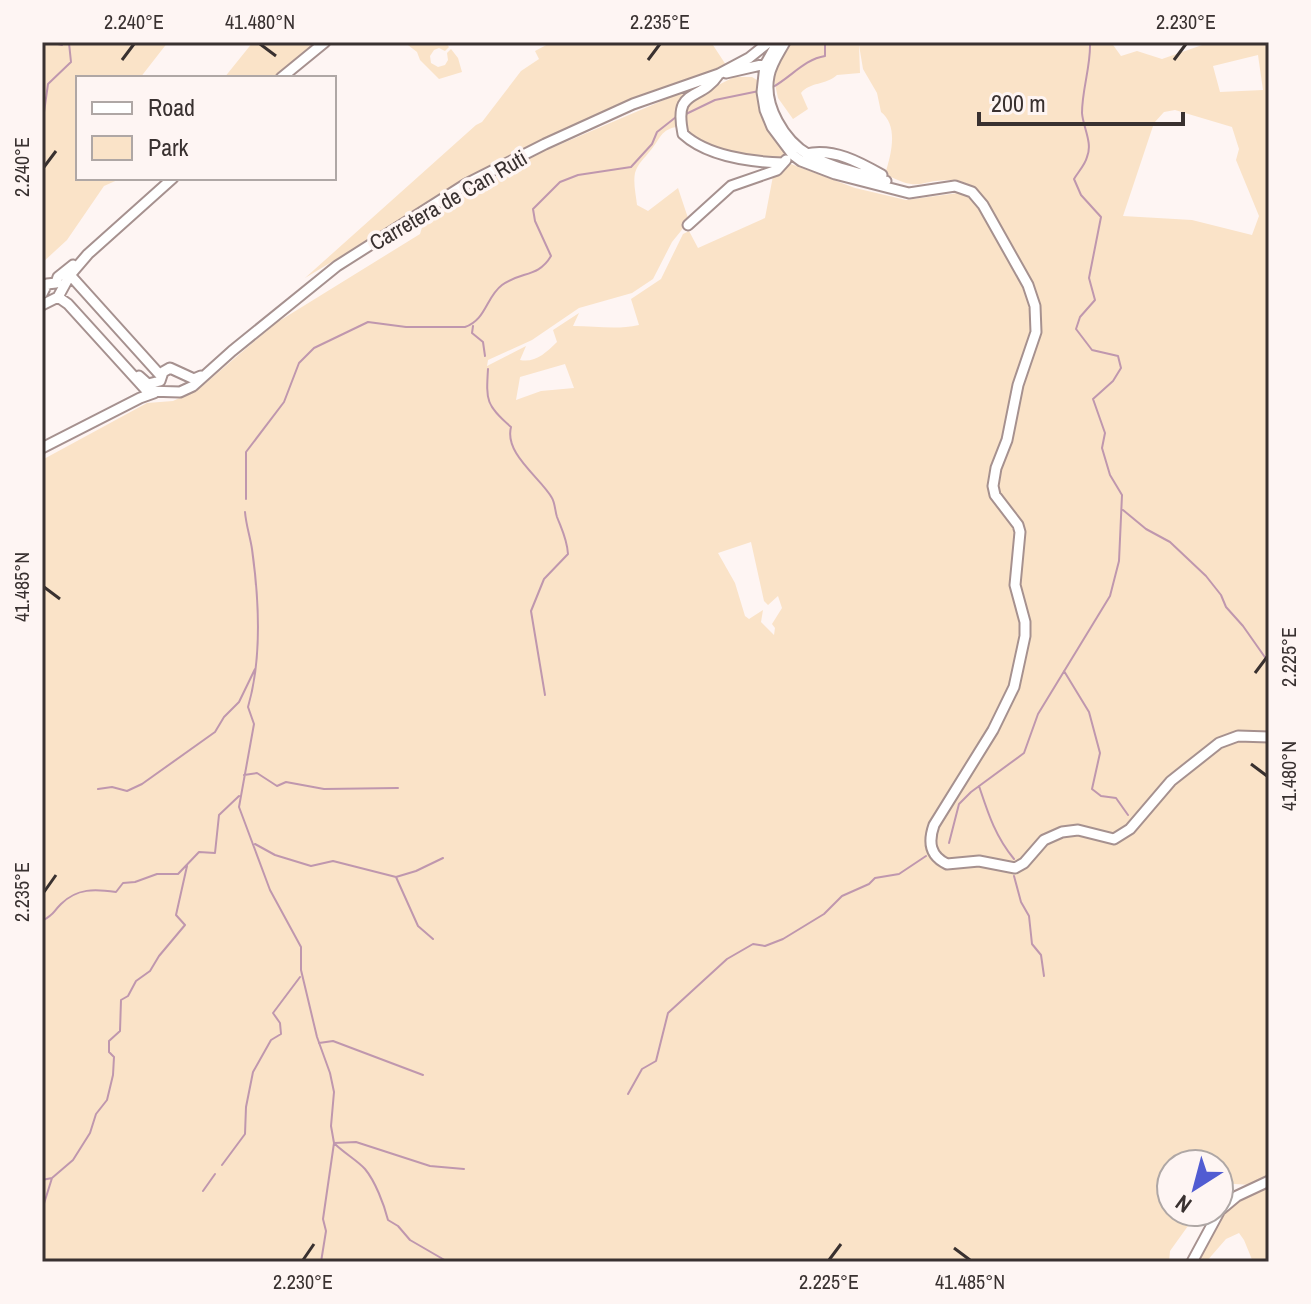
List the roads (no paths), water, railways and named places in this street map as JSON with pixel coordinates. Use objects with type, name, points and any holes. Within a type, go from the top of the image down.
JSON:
[{"type":"street","points":[[283,76],[325,42]]},
{"type":"street","name":"Carretera de Can Ruti","points":[[173,391],[186,390],[337,266],[466,184],[633,104],[719,74],[746,60],[769,42]]},
{"type":"street","points":[[765,65],[781,42]]},
{"type":"street","points":[[765,78],[781,42]]},
{"type":"street","points":[[746,60],[763,59],[772,127],[793,155],[814,167],[909,193],[955,186],[972,192],[1028,285],[1035,306],[1037,324],[993,486],[995,495],[1011,514],[1020,532],[1015,585],[1025,622],[1023,651],[1014,687],[1003,711],[934,825],[930,842],[933,854],[947,864],[979,861],[1015,868],[1024,863],[1044,840],[1062,832],[1078,830],[1114,839],[1130,829],[1171,781],[1219,743],[1238,736],[1269,737]]},
{"type":"street","name":"Carretera de Can Ruti","points":[[719,74],[765,65]]},
{"type":"street","points":[[742,71],[765,78]]},
{"type":"street","points":[[719,74],[713,83],[689,97],[680,116],[683,134],[702,148],[783,163]]},
{"type":"street","points":[[768,108],[795,145],[806,154],[924,191]]},
{"type":"street","points":[[806,154],[837,154],[899,185]]},
{"type":"street","points":[[834,165],[837,154]]},
{"type":"street","points":[[688,225],[731,186],[777,170],[793,155]]},
{"type":"street","points":[[793,155],[827,167],[834,165]]},
{"type":"street","points":[[834,165],[839,171],[867,182]]},
{"type":"street","points":[[54,294],[58,277],[171,180]]},
{"type":"street","points":[[42,305],[88,254]]},
{"type":"street","points":[[70,275],[153,387]]},
{"type":"street","points":[[54,294],[148,384],[173,391],[183,385],[181,372]]},
{"type":"street","points":[[42,448],[153,387],[170,368],[194,379],[205,375]]},
{"type":"street","points":[[1235,1198],[1269,1181]]},
{"type":"street","points":[[1192,1262],[1210,1228]]},
{"type":"waterway","points":[[49,42],[62,45]]},
{"type":"waterway","points":[[773,87],[805,64],[825,56],[825,42]]},
{"type":"waterway","points":[[949,843],[959,804],[1024,753],[1038,714],[1110,596],[1119,561],[1122,495],[1110,475],[1102,448],[1105,433],[1093,399],[1113,381],[1121,368],[1118,356],[1092,350],[1076,329],[1080,317],[1095,300],[1089,278],[1101,217],[1081,195],[1074,179],[1089,152],[1082,113],[1090,42]]},
{"type":"waterway","points":[[42,126],[48,84],[71,62],[69,43]]},
{"type":"waterway","points":[[686,114],[715,100],[759,91]]},
{"type":"waterway","points":[[246,499],[246,452],[284,402],[299,363],[314,348],[368,322],[406,327],[465,327],[472,324],[502,285],[541,268],[551,256],[535,221],[533,209],[560,182],[578,175],[631,167],[652,144],[657,132],[676,117]]},
{"type":"waterway","points":[[473,326],[472,333],[483,342],[485,356]]},
{"type":"waterway","points":[[488,369],[489,402],[511,427],[510,437],[518,456],[552,498],[568,554],[544,579],[531,611],[545,695]]},
{"type":"waterway","points":[[1123,510],[1146,529],[1170,542],[1206,576],[1269,663]]},
{"type":"waterway","points":[[245,512],[252,549],[258,629],[256,669],[248,707],[254,724],[239,807],[270,890],[301,947],[301,970],[334,1092],[331,1126],[334,1143],[323,1219],[326,1231],[321,1262]]},
{"type":"waterway","points":[[98,789],[112,787],[127,791],[142,784],[215,732],[239,702],[255,669]]},
{"type":"waterway","points":[[1064,671],[1089,712],[1100,753],[1092,789],[1101,796],[1116,798],[1128,815]]},
{"type":"waterway","points":[[244,775],[257,773],[277,786],[286,782],[324,789],[398,788]]},
{"type":"waterway","points":[[979,786],[997,833],[1014,859]]},
{"type":"waterway","points":[[42,921],[80,892],[116,892],[123,883],[157,874],[178,874],[199,852],[215,853],[219,815],[239,796]]},
{"type":"waterway","points":[[255,844],[275,855],[311,866],[333,861],[396,877],[443,858]]},
{"type":"waterway","points":[[628,1094],[642,1069],[656,1061],[668,1013],[727,959],[753,944],[765,946],[783,939],[824,914],[842,896],[875,878],[899,874],[926,856]]},
{"type":"waterway","points":[[42,1210],[52,1178],[73,1160],[90,1133],[96,1114],[107,1100],[114,1057],[109,1052],[109,1041],[120,1031],[121,1000],[128,996],[136,981],[150,971],[185,925],[176,915],[187,866]]},
{"type":"waterway","points":[[1014,876],[1021,902],[1029,916],[1032,944],[1041,955],[1044,976]]},
{"type":"waterway","points":[[396,877],[418,926],[433,939]]},
{"type":"waterway","points":[[222,1165],[245,1134],[246,1107],[253,1072],[271,1040],[281,1034],[280,1023],[273,1013],[300,977]]},
{"type":"waterway","points":[[319,1043],[333,1041],[423,1075]]},
{"type":"waterway","points":[[334,1143],[356,1142],[430,1166],[464,1169]]},
{"type":"waterway","points":[[335,1144],[369,1174],[388,1220],[410,1240],[448,1262]]},
{"type":"waterway","points":[[203,1191],[215,1174]]},
{"type":"waterway","points":[[42,1180],[52,1178]]}]
